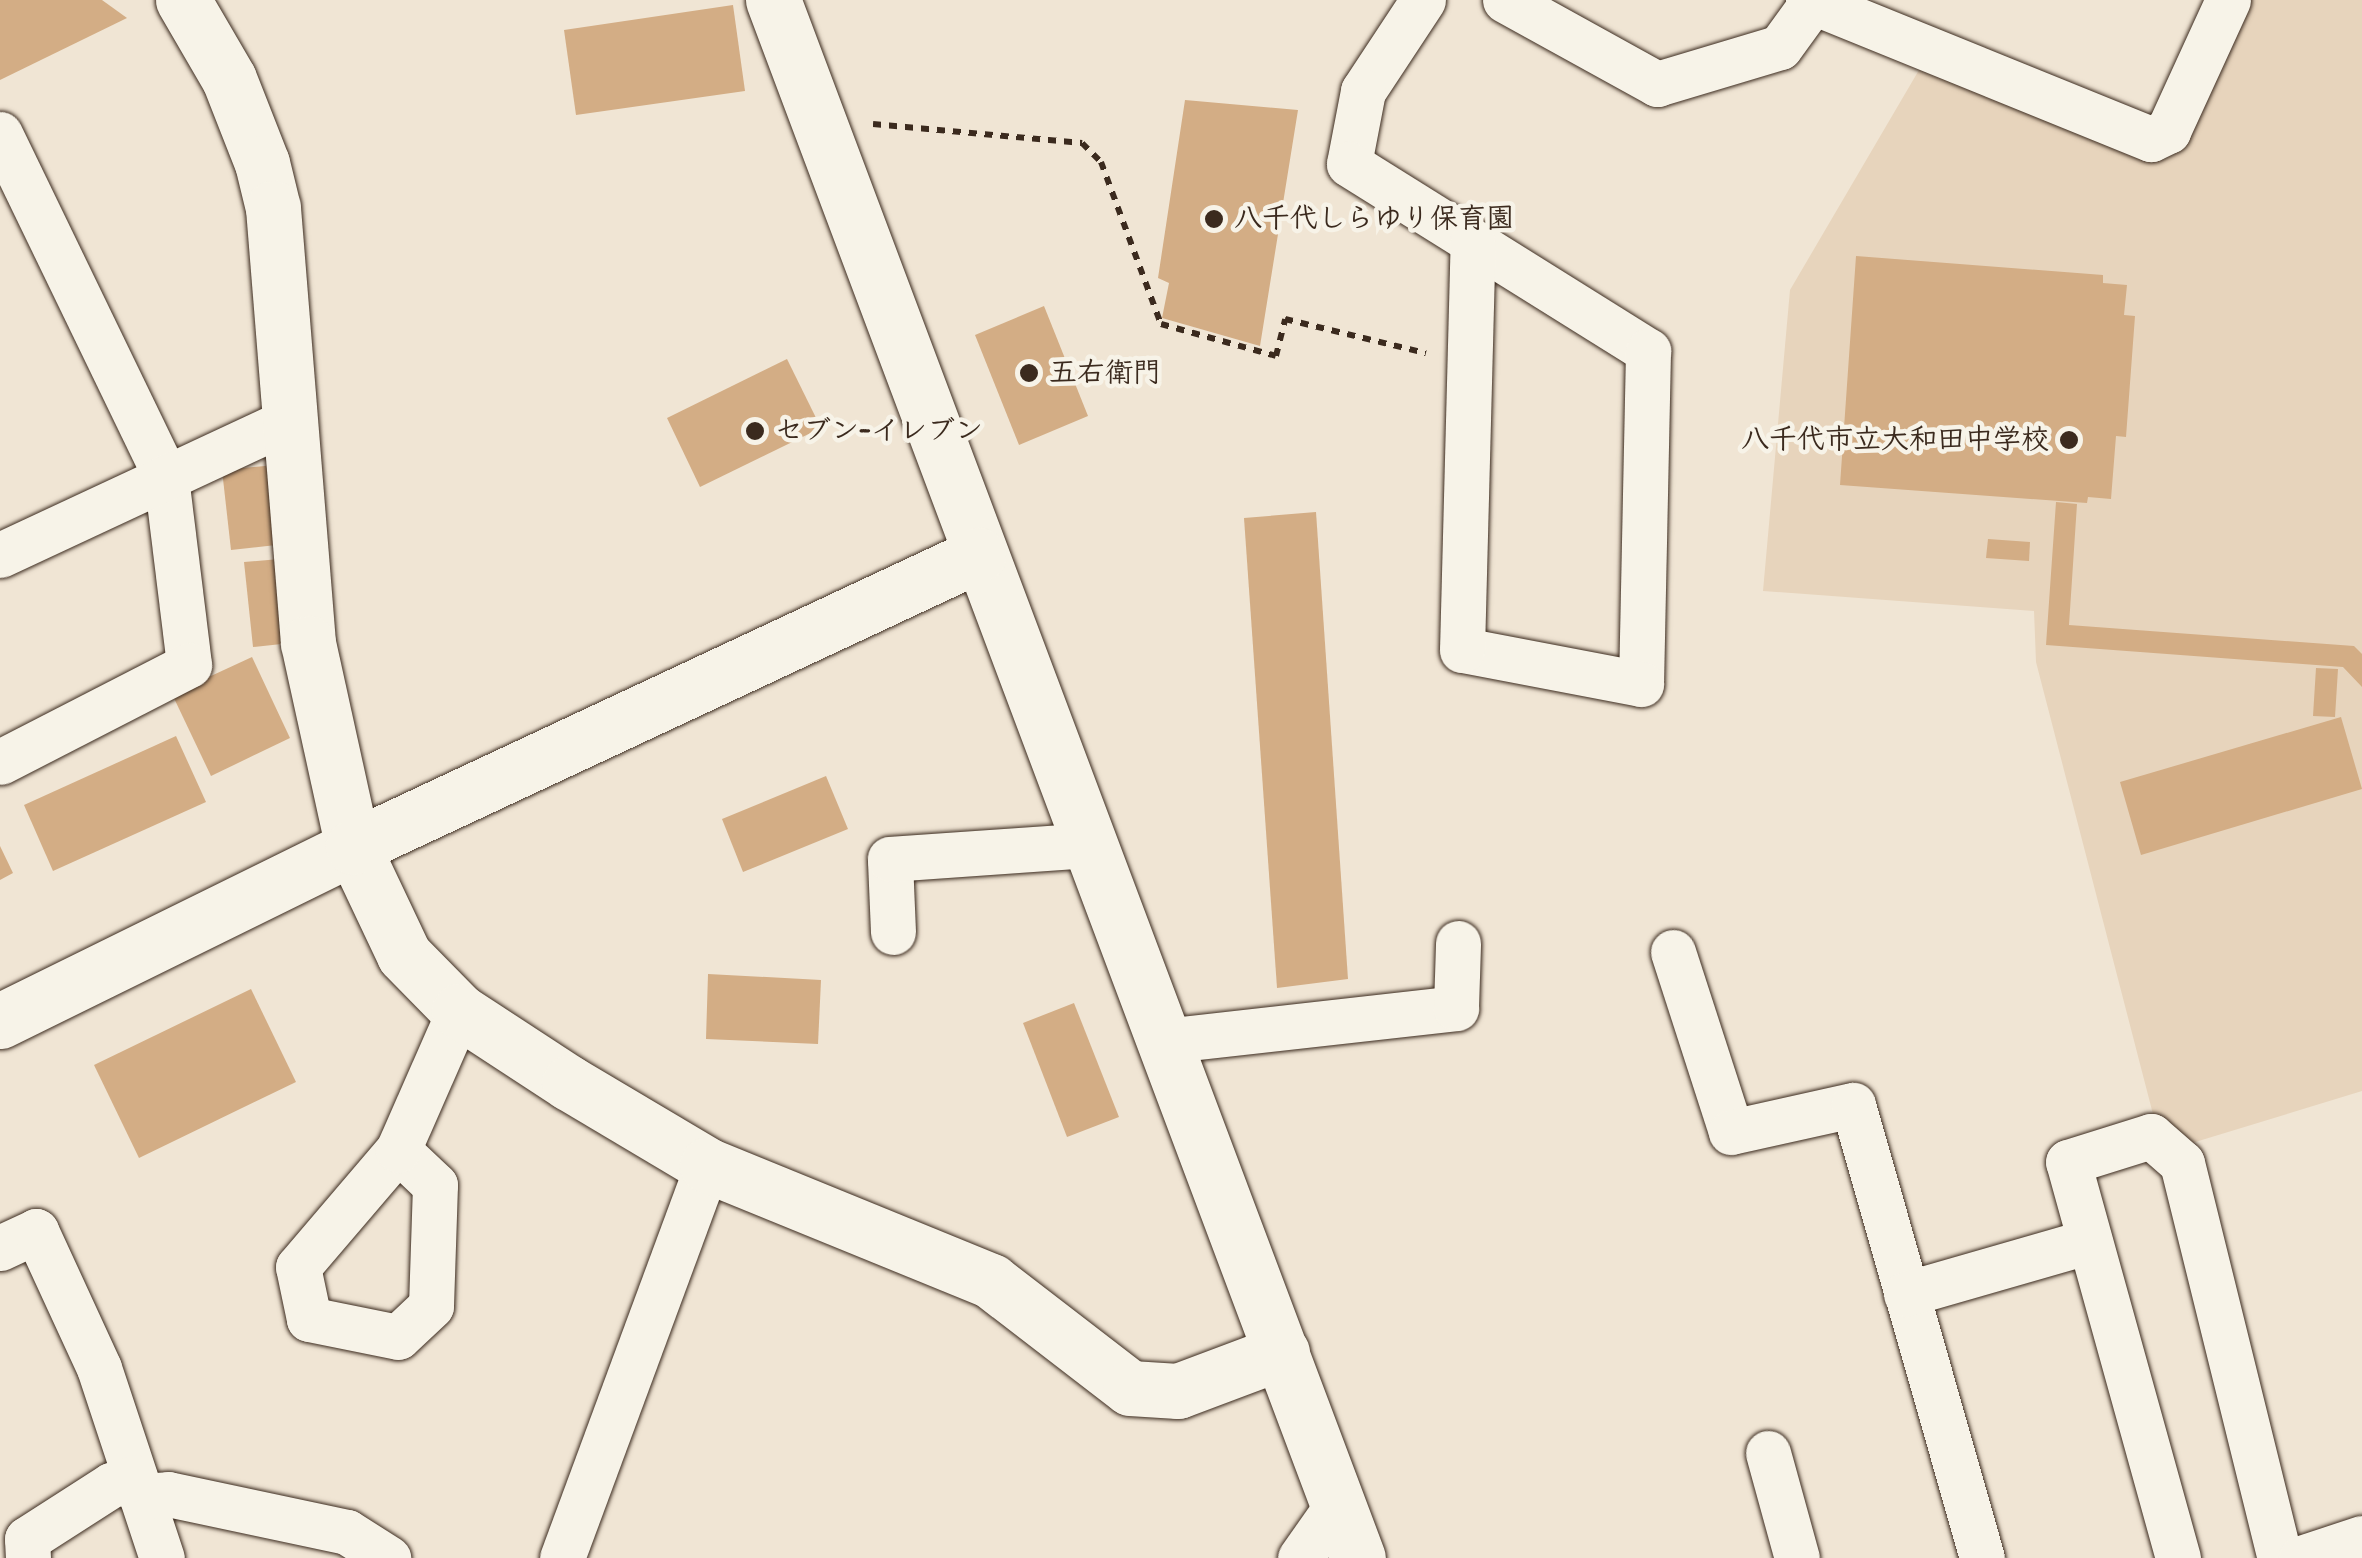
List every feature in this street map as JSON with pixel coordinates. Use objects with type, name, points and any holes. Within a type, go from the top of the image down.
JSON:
[{"type":"street","points":[[183,0],[229,79],[262,164],[280,266],[308,642],[353,847],[404,956],[460,1011],[523,1055],[707,1165],[991,1281],[1130,1388],[1178,1390],[1282,1352]]},
{"type":"street","points":[[773,0],[1358,1558]]},
{"type":"street","points":[[1422,0],[1363,91],[1349,164],[1648,351],[1641,684],[1462,650],[1472,242]]},
{"type":"street","points":[[1505,0],[1656,84],[1780,47],[1810,2],[2151,139],[2168,132],[2228,0]]},
{"type":"street","points":[[0,134],[166,477],[189,665],[0,762]]},
{"type":"street","points":[[0,555],[290,419]]},
{"type":"street","points":[[0,1021],[353,847],[978,554]]},
{"type":"street","points":[[893,932],[890,859],[1088,844]]},
{"type":"street","points":[[1163,1041],[1456,1008],[1458,943]]},
{"type":"street","points":[[1673,952],[1731,1132],[1852,1104],[1982,1558]]},
{"type":"street","points":[[398,1150],[460,1011]]},
{"type":"street","points":[[2178,1558],[2068,1162],[2151,1136],[2182,1162],[2280,1558]]},
{"type":"street","points":[[562,1558],[707,1165]]},
{"type":"street","points":[[0,1248],[36,1232],[99,1368],[162,1558]]},
{"type":"street","points":[[1906,1294],[2090,1241]]},
{"type":"street","points":[[1768,1453],[1797,1558]]},
{"type":"street","points":[[28,1558],[26,1539],[111,1486],[168,1494],[388,1558]]},
{"type":"street","points":[[1300,1558],[1338,1504]]},
{"type":"street","points":[[2301,1558],[2362,1538]]},
{"type":"path","points":[[817,121],[1082,144],[1102,162],[1160,324],[1276,356],[1285,319],[1470,364]]},
{"type":"shaded area","name":"八千代市立大和田中学校","points":[[2250,0],[2362,0],[2362,1091],[2192,1143],[2154,1118],[2036,662],[2034,611],[1763,591],[1790,290],[1919,70],[2164,160],[2186,143]]},
{"type":"building","points":[[0,0],[102,0],[127,18],[0,80]]},
{"type":"building","points":[[733,5],[745,91],[576,115],[564,30]]},
{"type":"building","points":[[1185,100],[1298,110],[1260,346],[1162,318],[1169,283],[1158,278]]},
{"type":"building","points":[[1856,256],[2103,275],[2103,283],[2127,285],[2124,315],[2135,316],[2126,437],[2116,436],[2111,499],[2088,497],[2087,503],[1840,485]]},
{"type":"building","points":[[1044,306],[1088,416],[1019,445],[975,335]]},
{"type":"building","points":[[787,359],[821,428],[700,487],[667,418]]},
{"type":"building","points":[[276,465],[285,544],[231,550],[222,470]]},
{"type":"building","points":[[2056,502],[2077,504],[2069,625],[2354,646],[2362,654],[2362,687],[2343,667],[2046,645]]},
{"type":"building","points":[[1316,512],[1348,979],[1277,988],[1244,518]]},
{"type":"building","points":[[1988,539],[2030,542],[2029,561],[1986,558]]},
{"type":"building","points":[[291,558],[300,642],[253,647],[244,562]]},
{"type":"building","points":[[252,657],[290,738],[211,776],[172,694]]},
{"type":"building","points":[[2316,668],[2338,669],[2335,717],[2313,716]]},
{"type":"building","points":[[2341,717],[2362,789],[2141,855],[2120,782]]},
{"type":"building","points":[[176,736],[206,802],[53,871],[24,805]]},
{"type":"building","points":[[826,776],[848,829],[743,872],[722,819]]},
{"type":"building","points":[[0,846],[13,873],[0,880]]},
{"type":"building","points":[[708,974],[821,980],[818,1044],[706,1039]]},
{"type":"building","points":[[251,989],[296,1082],[139,1158],[94,1065]]},
{"type":"building","points":[[1074,1003],[1119,1117],[1067,1137],[1023,1023]]},
{"type":"place","name":"八千代しらゆり保育園","points":[[1214,219]]},
{"type":"place","name":"五右衛門","points":[[1029,373]]},
{"type":"place","name":"セブン-イレブン","points":[[755,431]]},
{"type":"place","name":"八千代市立大和田中学校","points":[[2069,440]]}]
